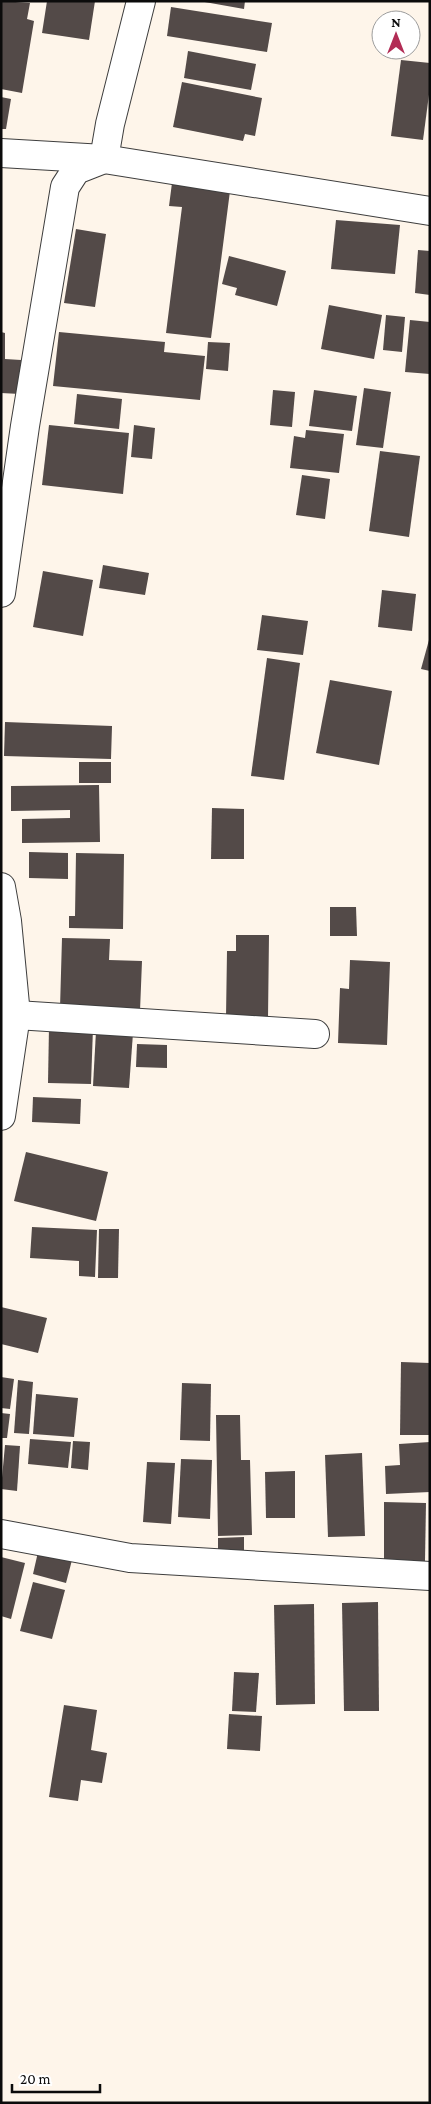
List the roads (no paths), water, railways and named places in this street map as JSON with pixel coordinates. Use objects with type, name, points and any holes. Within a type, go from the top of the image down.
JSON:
[{"type":"street","points":[[104,159],[110,124],[141,1]]},
{"type":"street","points":[[1,153],[104,159],[430,211]]},
{"type":"street","points":[[1,593],[25,426],[66,187],[76,170],[104,159]]},
{"type":"street","points":[[1,887],[7,921],[16,1015],[1,1116]]},
{"type":"street","points":[[16,1015],[316,1034]]},
{"type":"street","points":[[1,1534],[130,1558],[430,1576]]}]
